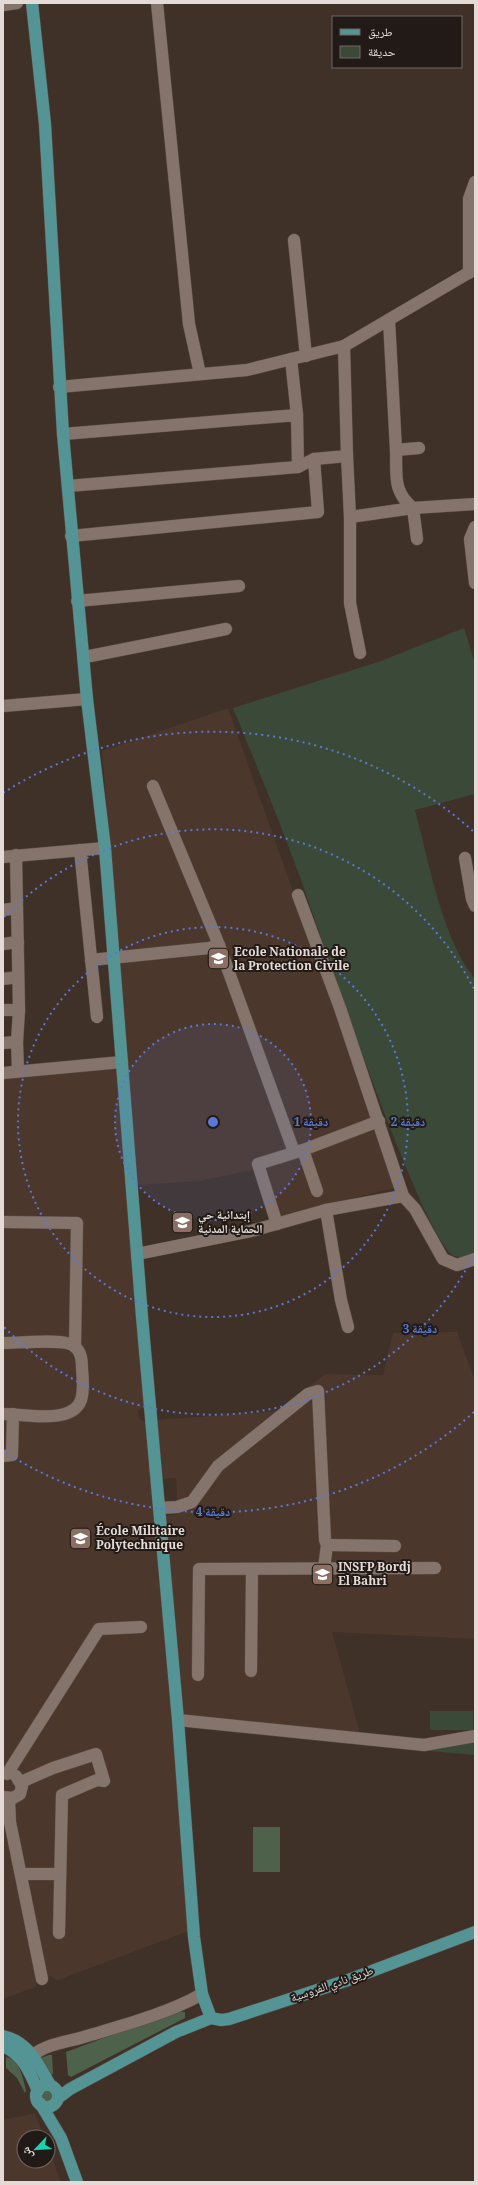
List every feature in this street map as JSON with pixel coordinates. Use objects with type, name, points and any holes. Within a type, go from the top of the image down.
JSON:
[{"type":"main road","points":[[32,3],[45,124],[62,434],[68,486],[77,601],[85,657],[87,699],[105,848],[137,1254],[178,1720],[194,1937],[202,1994],[211,2018],[176,2032],[70,2089],[55,2094],[47,2106],[40,2104]]},
{"type":"main road","name":"طريق نادي الفروسية","points":[[211,2018],[221,2020],[229,2019],[348,1980],[475,1932]]},
{"type":"main road","points":[[3,2036],[22,2044],[33,2055],[55,2094],[60,2138]]},
{"type":"main road","points":[[3,2046],[17,2054],[23,2061],[38,2091]]},
{"type":"main road","points":[[55,2094],[43,2086],[38,2091],[37,2097],[60,2138],[77,2182]]},
{"type":"street","points":[[3,5],[17,3]]},
{"type":"street","points":[[157,3],[189,324],[200,374]]},
{"type":"street","points":[[59,387],[246,370],[344,346],[472,271],[469,199],[475,182]]},
{"type":"street","points":[[294,240],[306,356]]},
{"type":"street","points":[[389,320],[398,491],[404,500],[413,508],[417,539]]},
{"type":"street","points":[[344,346],[350,518],[350,603],[360,653]]},
{"type":"street","points":[[291,359],[297,415],[298,467]]},
{"type":"street","points":[[62,434],[297,415]]},
{"type":"street","points":[[396,450],[419,448]]},
{"type":"street","points":[[68,486],[298,467],[314,459],[347,456]]},
{"type":"street","points":[[72,536],[318,512],[314,459]]},
{"type":"street","points":[[350,518],[413,508],[475,504]]},
{"type":"street","points":[[475,527],[470,539],[475,583]]},
{"type":"street","points":[[77,601],[239,586]]},
{"type":"street","points":[[85,657],[226,629]]},
{"type":"street","points":[[3,706],[87,699]]},
{"type":"street","points":[[153,786],[219,945],[298,1151],[317,1191]]},
{"type":"street","points":[[3,856],[105,848]]},
{"type":"street","points":[[80,850],[97,1016]]},
{"type":"street","points":[[16,855],[19,1010],[16,1042],[18,1071]]},
{"type":"street","points":[[465,858],[472,899],[475,906]]},
{"type":"street","points":[[298,895],[379,1121],[403,1196],[415,1209],[443,1259],[457,1265],[475,1259]]},
{"type":"street","points":[[3,910],[17,908]]},
{"type":"street","points":[[3,944],[18,942]]},
{"type":"street","points":[[91,960],[209,948],[219,945]]},
{"type":"street","points":[[3,979],[18,977]]},
{"type":"street","points":[[3,1010],[19,1010]]},
{"type":"street","points":[[3,1043],[16,1042]]},
{"type":"street","points":[[3,1073],[122,1062]]},
{"type":"street","points":[[277,1224],[258,1164],[379,1121]]},
{"type":"street","points":[[137,1254],[251,1231],[326,1210],[403,1196]]},
{"type":"street","points":[[326,1210],[341,1300],[348,1327]]},
{"type":"street","points":[[3,1222],[77,1223],[75,1347]]},
{"type":"street","points":[[3,1343],[62,1343],[75,1347],[80,1352],[82,1360],[83,1392],[82,1398],[75,1410],[63,1416],[8,1414],[9,1457]]},
{"type":"street","points":[[160,1508],[192,1502],[218,1466],[308,1394],[318,1391],[325,1540],[327,1545],[324,1568]]},
{"type":"street","points":[[327,1545],[395,1546]]},
{"type":"street","points":[[198,1675],[198,1569],[252,1570],[324,1568],[435,1568]]},
{"type":"street","points":[[251,1671],[252,1570]]},
{"type":"street","points":[[42,1978],[6,1798],[20,1794],[21,1782],[17,1776],[4,1772],[99,1629],[141,1627]]},
{"type":"street","points":[[178,1720],[424,1745],[475,1736]]},
{"type":"street","points":[[21,1782],[52,1768],[96,1754],[104,1781],[96,1780],[62,1795],[59,1933]]},
{"type":"street","points":[[21,1874],[60,1874]]},
{"type":"street","points":[[33,2055],[47,2047],[108,2030],[182,2004],[202,1994]]},
{"type":"shaded area","name":"Ecole Nationale de la Protection Civile","points":[[228,708],[398,1187],[277,1217],[262,1168],[200,1181],[138,1185],[102,751]]},
{"type":"shaded area","name":"École Militaire Polytechnique","points":[[118,1068],[128,1218],[146,1407],[138,1410],[139,1418],[145,1422],[158,1553],[189,1931],[56,1981],[52,1976],[42,1979],[38,1981],[35,1987],[3,1999],[3,1079]]},
{"type":"shaded area","name":"INSFP Bordj El Bahri","points":[[457,1332],[475,1381],[475,1639],[332,1632],[360,1733],[183,1717],[165,1516],[178,1514],[176,1478],[161,1479],[157,1420],[276,1411],[325,1374],[383,1375],[393,1333]]},
{"type":"shaded area","points":[[35,2113],[41,2129],[16,2129],[16,2169],[56,2169],[61,2182],[3,2182],[3,2120]]},
{"type":"green space","points":[[464,628],[475,664],[475,794],[415,810],[431,875],[445,922],[464,963],[475,979],[475,1253],[459,1257],[454,1256],[439,1237],[419,1197],[396,1143],[300,877],[233,708],[381,661]]},
{"type":"green space","points":[[430,1711],[473,1711],[473,1730],[430,1730]]},
{"type":"green space","points":[[475,1740],[475,1755],[430,1751],[430,1749]]},
{"type":"green space","points":[[253,1827],[280,1827],[280,1872],[253,1872]]},
{"type":"green space","points":[[173,2012],[185,2012],[185,2018],[71,2077],[68,2075],[66,2052]]},
{"type":"green space","points":[[52,2055],[53,2073],[50,2079],[38,2059]]},
{"type":"green space","points":[[6,2057],[15,2062],[18,2066],[24,2080],[26,2090],[25,2093],[17,2078],[6,2068]]},
{"type":"green space","points":[[47,2089],[52,2091],[54,2096],[52,2101],[47,2103],[42,2101],[40,2096],[42,2091]]},
{"type":"place","name":"Ecole Nationale de la Protection Civile","points":[[218,959]]},
{"type":"place","name":"إبتدائية حي الحماية المدنية","points":[[182,1222]]},
{"type":"place","name":"École Militaire Polytechnique","points":[[80,1538]]},
{"type":"place","name":"INSFP Bordj El Bahri","points":[[323,1574]]}]
